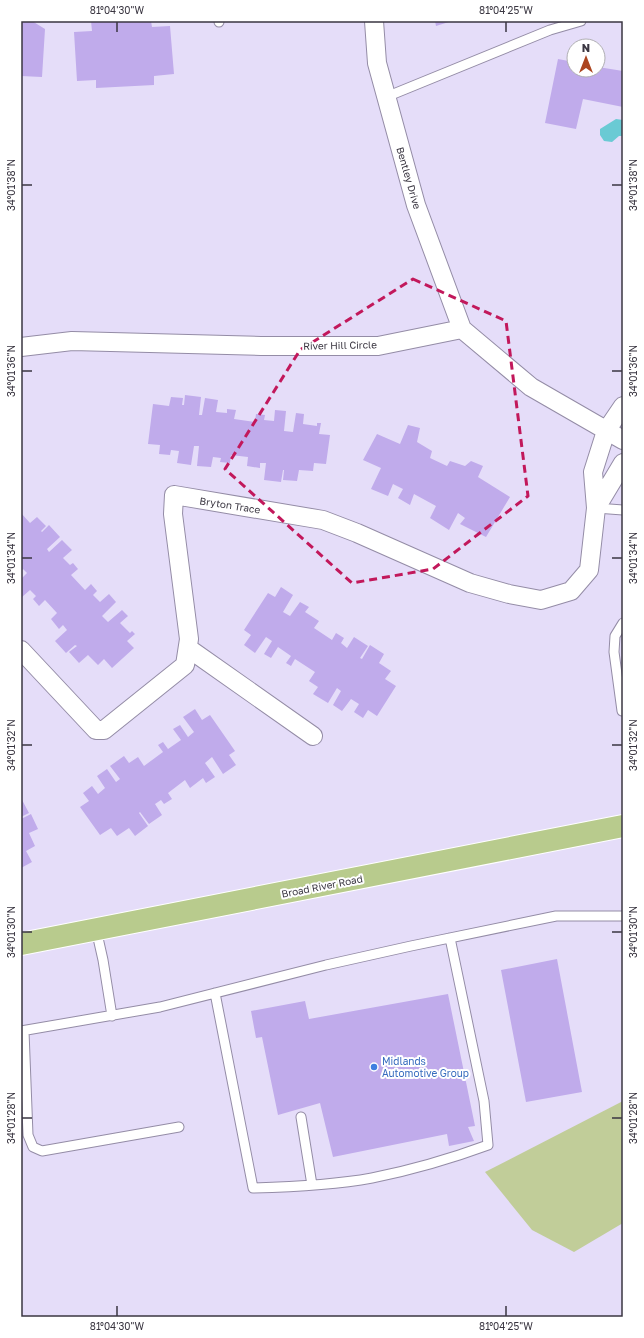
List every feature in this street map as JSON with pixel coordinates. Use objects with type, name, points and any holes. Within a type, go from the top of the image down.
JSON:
[{"type":"main road","name":"Broad River Road","points":[[21,944],[623,826]]},
{"type":"street","name":"Bentley Drive","points":[[374,21],[377,63],[416,205],[462,329]]},
{"type":"street","name":"River Hill Circle","points":[[21,347],[72,341],[261,346],[378,346],[462,329]]},
{"type":"street","points":[[462,329],[530,387],[623,440]]},
{"type":"street","name":"Bryton Trace","points":[[21,650],[96,730],[104,730],[185,665],[189,639],[172,514],[174,495],[323,520],[357,533],[470,583],[509,594],[541,600],[571,591],[589,570],[596,508],[593,472],[606,430],[623,406]]},
{"type":"street","name":"Bryton Trace","points":[[596,508],[623,463]]},
{"type":"street","points":[[188,648],[313,736]]},
{"type":"lane","points":[[386,97],[550,30],[577,22]]},
{"type":"lane","points":[[596,508],[623,510]]},
{"type":"lane","points":[[622,711],[614,652],[615,636],[623,623]]},
{"type":"lane","points":[[179,1127],[42,1151],[33,1147],[28,1135],[23,1031],[160,1007],[326,965],[556,916],[623,916]]},
{"type":"lane","points":[[96,929],[103,960],[112,1016]]},
{"type":"lane","points":[[214,993],[253,1188],[296,1187],[372,1178],[447,1160],[488,1146],[484,1101],[450,938]]},
{"type":"lane","points":[[301,1117],[312,1185]]},
{"type":"highlighted area","points":[[413,279],[506,321],[528,496],[433,569],[352,583],[225,469],[300,350]]},
{"type":"shaded area","points":[[616,119],[623,120],[623,136],[619,136],[612,142],[604,141],[600,135],[600,129]]},
{"type":"shaded area","points":[[623,1101],[623,1223],[574,1252],[532,1230],[485,1172]]},
{"type":"building","points":[[21,21],[32,21],[45,29],[42,77],[21,76]]},
{"type":"building","points":[[91,21],[151,21],[152,27],[170,26],[174,74],[154,76],[154,85],[96,88],[96,80],[77,81],[74,32],[92,31]]},
{"type":"building","points":[[435,21],[452,21],[436,26]]},
{"type":"building","points":[[558,59],[566,60],[566,78],[606,78],[606,68],[623,71],[623,107],[583,99],[576,129],[545,123]]},
{"type":"building","points":[[185,395],[201,397],[199,415],[202,415],[205,398],[218,400],[216,412],[227,413],[227,409],[236,410],[234,419],[255,422],[256,414],[265,415],[264,420],[274,421],[275,410],[286,411],[284,431],[293,432],[296,413],[304,414],[303,424],[317,426],[317,423],[321,423],[319,434],[330,435],[326,464],[314,463],[313,471],[299,470],[297,481],[283,480],[283,470],[281,482],[264,480],[266,463],[260,463],[260,468],[247,466],[248,457],[231,455],[230,463],[220,462],[221,458],[213,457],[211,467],[197,466],[199,446],[194,446],[191,465],[177,463],[179,451],[171,450],[170,455],[159,454],[160,445],[148,444],[153,404],[169,406],[171,397],[183,398],[182,405],[184,405]]},
{"type":"building","points":[[408,425],[420,428],[417,442],[432,451],[430,458],[447,466],[450,461],[465,466],[471,461],[483,466],[478,477],[510,497],[486,537],[460,524],[465,518],[458,513],[449,530],[430,518],[436,506],[414,494],[410,505],[398,498],[403,489],[393,484],[388,496],[371,489],[381,468],[363,460],[377,434],[400,444]]},
{"type":"building","points":[[21,513],[30,523],[37,517],[46,526],[41,531],[42,532],[49,525],[60,537],[47,549],[49,552],[62,540],[72,550],[63,558],[70,565],[73,563],[78,569],[71,575],[85,590],[91,584],[97,591],[93,595],[100,602],[109,594],[116,602],[102,616],[108,622],[122,610],[128,616],[120,623],[130,633],[132,631],[135,634],[127,641],[134,648],[112,668],[104,659],[98,665],[88,655],[79,663],[69,652],[77,646],[75,645],[66,653],[55,641],[67,630],[63,625],[59,629],[51,619],[57,613],[45,600],[39,606],[33,599],[36,596],[30,590],[22,597],[21,596],[21,579],[27,573],[23,569],[21,571]]},
{"type":"building","points":[[281,587],[293,595],[283,612],[290,616],[300,602],[309,607],[305,612],[319,621],[314,628],[332,640],[336,633],[344,638],[341,643],[347,648],[354,637],[368,646],[360,658],[362,659],[370,645],[384,654],[379,663],[391,671],[385,679],[396,686],[377,716],[368,710],[363,718],[354,712],[359,704],[351,699],[342,711],[333,705],[341,691],[337,688],[328,703],[313,694],[318,687],[309,681],[315,672],[295,659],[291,666],[286,663],[291,656],[278,647],[271,658],[264,654],[272,641],[266,637],[255,653],[244,645],[251,635],[244,630],[268,593],[275,597]]},
{"type":"building","points":[[195,709],[202,720],[210,715],[235,751],[229,755],[236,765],[223,774],[212,757],[205,763],[215,777],[206,783],[203,778],[190,788],[185,780],[168,793],[172,799],[164,804],[161,800],[155,804],[162,815],[149,824],[140,812],[139,813],[148,826],[135,836],[129,828],[117,836],[111,828],[100,835],[80,807],[89,801],[83,793],[92,786],[98,794],[105,788],[97,776],[107,769],[116,782],[120,779],[110,766],[124,756],[129,763],[138,757],[144,766],[163,752],[158,745],[163,742],[168,749],[181,740],[173,729],[180,725],[188,737],[194,732],[183,717]]},
{"type":"building","points":[[21,798],[29,813],[21,817]]},
{"type":"building","points":[[31,814],[38,829],[29,833],[35,846],[26,851],[32,862],[21,868],[21,819]]},
{"type":"building","points":[[557,959],[582,1092],[526,1102],[501,970]]},
{"type":"building","points":[[448,994],[475,1126],[468,1127],[474,1141],[449,1146],[447,1134],[333,1157],[320,1103],[278,1115],[262,1037],[256,1038],[251,1011],[305,1001],[309,1019]]},
{"type":"place","name":"Midlands Automotive Group","points":[[374,1067]]}]
